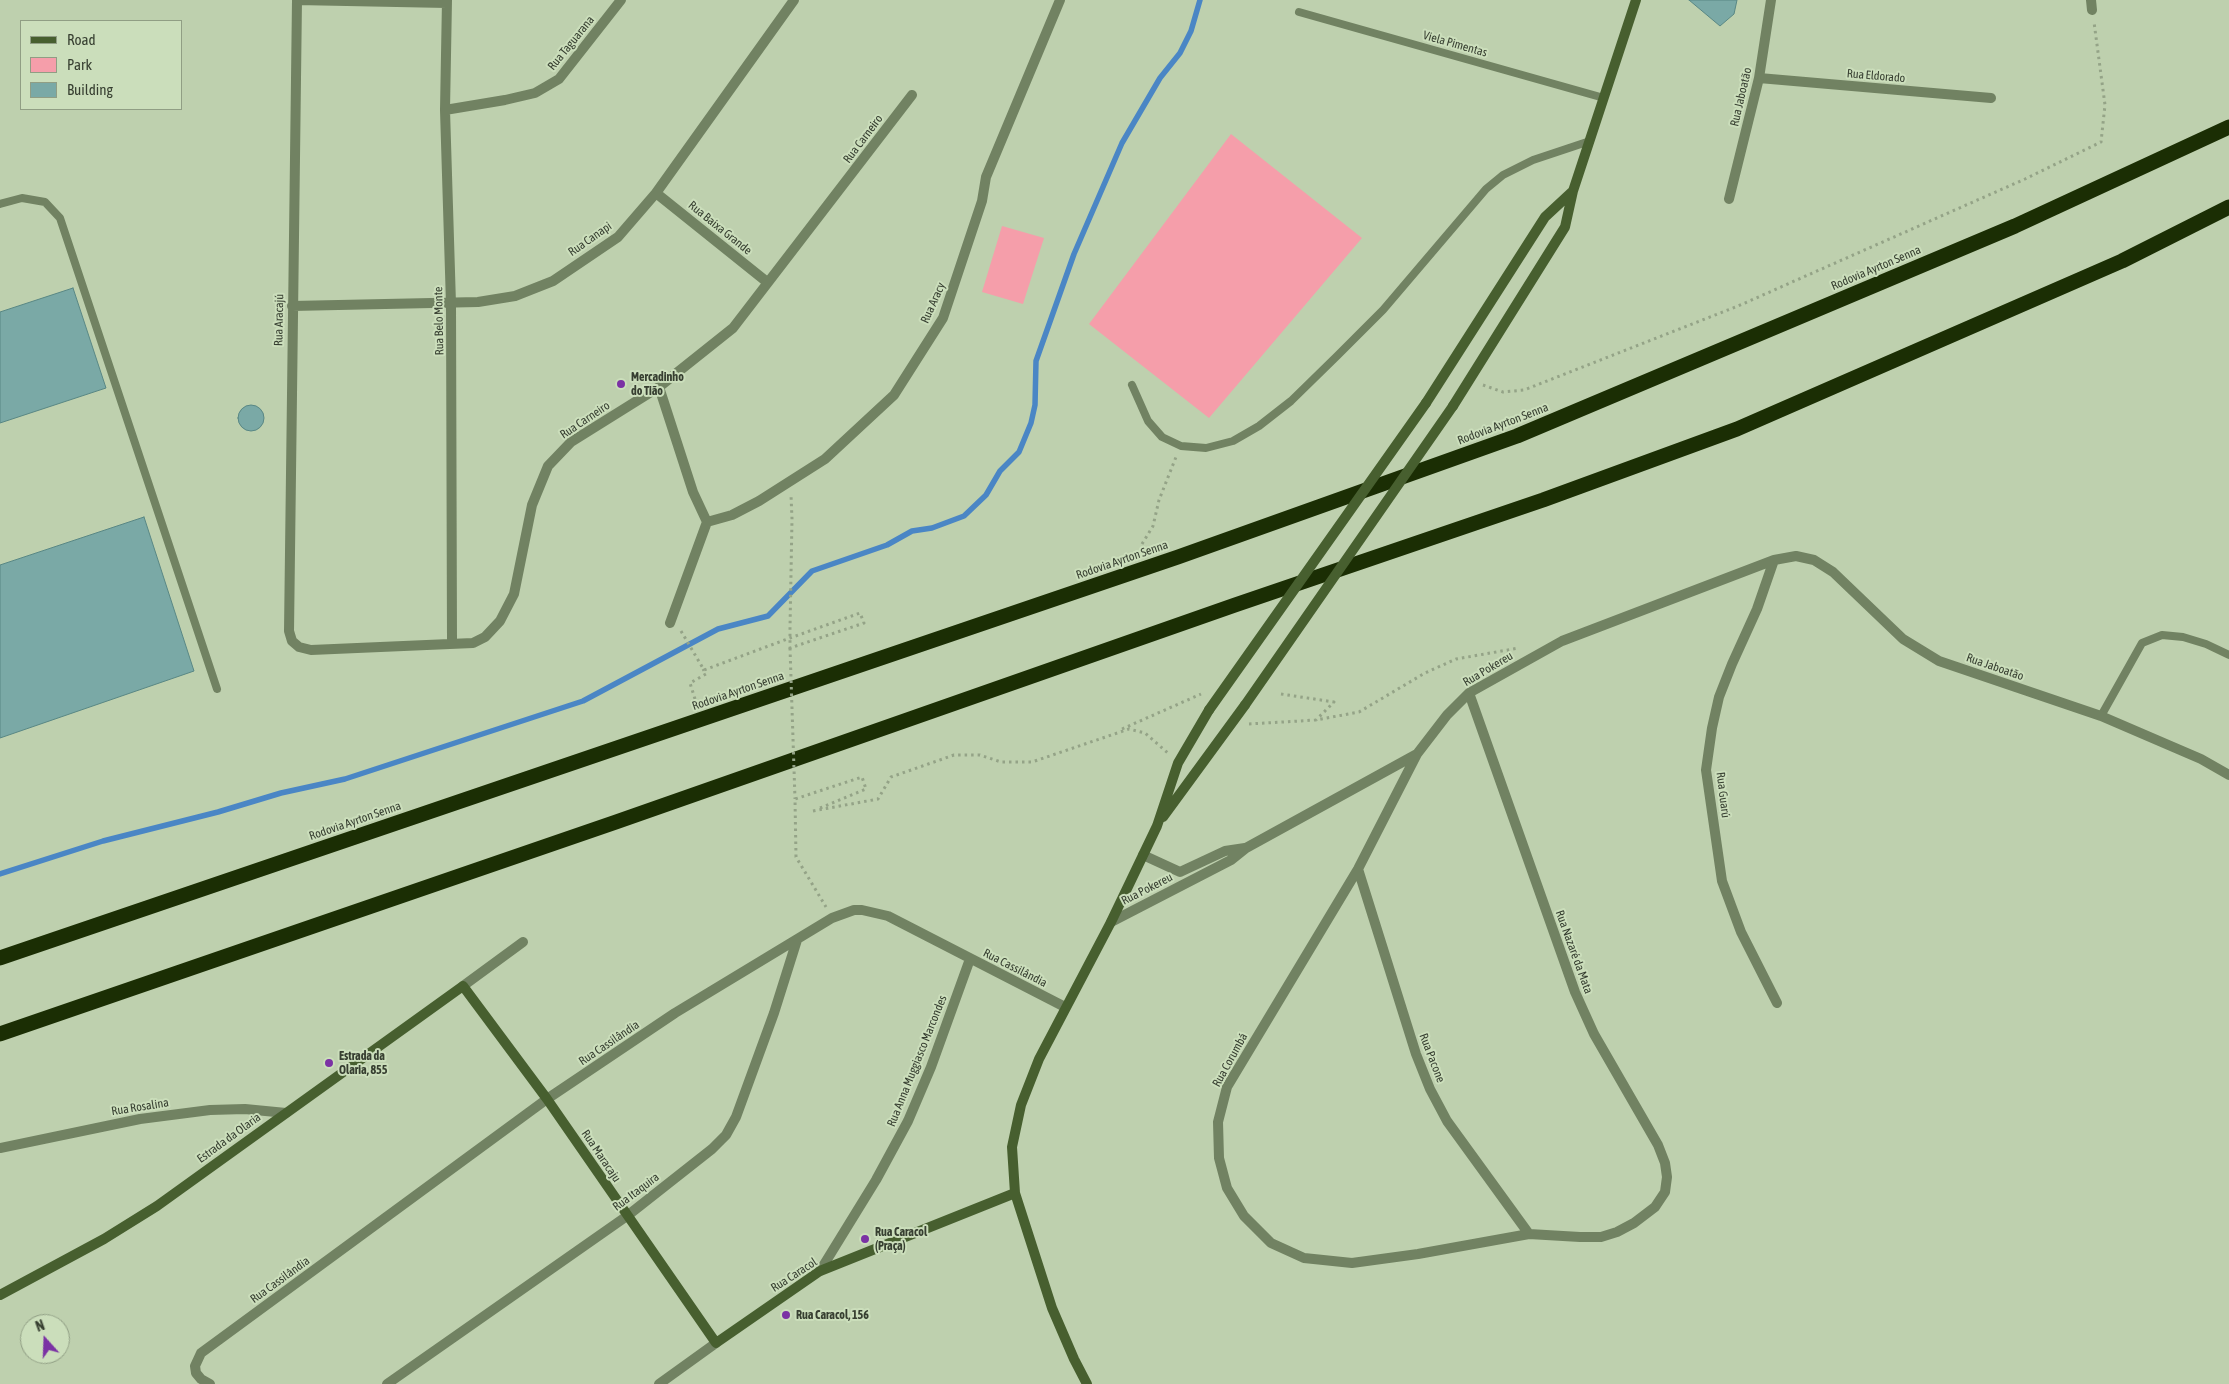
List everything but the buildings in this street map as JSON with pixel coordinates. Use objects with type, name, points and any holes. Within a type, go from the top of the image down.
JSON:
[{"type":"highway","name":"Rodovia Ayrton Senna","points":[[0,958],[1178,557],[1517,436],[2015,226],[2229,127]]},
{"type":"highway","points":[[0,1034],[625,819],[1235,605],[1544,500],[1727,432],[2122,260],[2229,207]]},
{"type":"main road","points":[[1156,826],[1231,726],[1471,380],[1565,227],[1573,191],[1636,0]]},
{"type":"main road","points":[[1087,1384],[1052,1308],[1015,1193],[1012,1147],[1021,1105],[1039,1059],[1111,922],[1143,855],[1156,826],[1178,762],[1209,710],[1426,403],[1545,217],[1573,191]]},
{"type":"main road","name":"Rua Maracaju","points":[[463,986],[547,1100],[716,1343]]},
{"type":"main road","name":"Estrada da Olaria","points":[[0,1295],[104,1239],[157,1206],[463,986]]},
{"type":"main road","name":"Rua Caracol","points":[[716,1343],[820,1271],[1015,1193]]},
{"type":"street","points":[[297,0],[447,1]]},
{"type":"street","name":"Rua Aracajú","points":[[292,641],[289,630],[297,0]]},
{"type":"street","name":"Rua Taguarana","points":[[445,110],[535,93],[559,79],[621,0]]},
{"type":"street","name":"Rua Canapi","points":[[292,306],[452,304],[515,296],[553,280],[618,237],[656,193],[794,0]]},
{"type":"street","name":"Rua Aracy","points":[[707,522],[739,511],[826,459],[894,395],[943,318],[982,201],[986,177],[1060,0]]},
{"type":"street","name":"Rua Jaboatão","points":[[1729,199],[1759,78],[1771,0]]},
{"type":"street","name":"Rua Belo Monte","points":[[447,1],[445,110],[452,304],[452,643]]},
{"type":"street","name":"Rua Eldorado","points":[[1759,78],[1991,98]]},
{"type":"street","name":"Rua Carneiro","points":[[292,641],[299,647],[311,650],[473,643],[485,637],[500,621],[514,594],[532,506],[548,466],[572,442],[659,387],[733,328],[912,95]]},
{"type":"street","name":"Rua Baixa Grande","points":[[656,193],[767,282]]},
{"type":"street","points":[[659,387],[693,492],[707,522],[670,623]]},
{"type":"street","name":"Rua Jaboatão","points":[[1774,560],[1796,556],[1814,560],[1832,572],[1903,639],[1939,661],[2101,716],[2200,759],[2229,775]]},
{"type":"street","name":"Rua Pokereu","points":[[1111,922],[1231,860],[1246,848],[1417,754],[1447,715],[1469,693],[1562,641],[1774,560]]},
{"type":"street","name":"Rua Guarú","points":[[1774,560],[1757,609],[1719,697],[1706,770],[1722,881],[1741,932],[1776,1003]]},
{"type":"street","name":"Rua Nazaré da Mata","points":[[1469,693],[1575,992],[1594,1034],[1658,1146],[1665,1163],[1667,1177],[1665,1192],[1656,1207]]},
{"type":"street","name":"Rua Corumbá","points":[[1417,754],[1358,869],[1227,1087],[1218,1122],[1219,1158],[1226,1188],[1244,1216],[1270,1242],[1304,1258],[1352,1263],[1418,1254],[1530,1234],[1580,1237],[1601,1236],[1617,1232],[1634,1224],[1656,1207]]},
{"type":"street","name":"Rua Pokereu","points":[[1143,855],[1180,872],[1225,850],[1246,848]]},
{"type":"street","name":"Rua Pacone","points":[[1358,869],[1416,1054],[1430,1089],[1447,1121],[1530,1234]]},
{"type":"street","name":"Rua Cassilândia","points":[[210,1384],[201,1379],[196,1373],[195,1366],[201,1353],[547,1100],[675,1013],[832,918],[854,910],[888,916],[1065,1007]]},
{"type":"street","name":"Rua Itaquira","points":[[387,1384],[626,1216],[712,1149],[726,1135],[736,1117],[771,1022],[797,940]]},
{"type":"street","points":[[463,986],[523,942]]},
{"type":"street","name":"Rua Anna Muggiasco Marcondes","points":[[820,1271],[876,1180],[908,1121],[931,1067],[970,959]]},
{"type":"street","name":"Rua Rosalina","points":[[0,1148],[140,1119],[210,1110],[245,1109],[286,1113]]},
{"type":"street","name":"Rua Caracol","points":[[659,1384],[716,1343]]},
{"type":"lane","name":"Viela Pimentas","points":[[1299,12],[1604,98]]},
{"type":"lane","points":[[1132,385],[1148,421],[1162,437],[1181,446],[1206,448],[1233,441],[1259,426],[1290,401],[1383,310],[1486,189],[1517,166],[1590,142]]},
{"type":"lane","points":[[0,204],[22,198],[45,202],[60,218],[217,689]]},
{"type":"lane","points":[[2101,716],[2142,643],[2162,635],[2183,637],[2206,644],[2229,655]]},
{"type":"path","points":[[1471,380],[1503,392],[1524,390],[1738,306],[2025,179],[2100,142],[2105,106],[2092,5]]},
{"type":"path","points":[[1142,544],[1153,526],[1159,500],[1181,446]]},
{"type":"path","points":[[791,480],[792,587],[790,648],[796,799],[796,857],[832,918]]},
{"type":"path","points":[[703,669],[860,613],[864,623],[790,648]]},
{"type":"path","points":[[683,632],[706,674],[690,683],[695,699]]},
{"type":"path","points":[[1231,726],[1316,720],[1360,712],[1424,673],[1456,659],[1524,647]]},
{"type":"path","points":[[796,799],[862,777],[866,789],[812,811],[878,799],[891,777],[954,754],[980,755],[1001,762],[1032,762],[1114,732],[1201,694]]},
{"type":"path","points":[[1281,694],[1334,702],[1316,720]]},
{"type":"path","points":[[1114,732],[1129,729],[1145,733],[1178,762]]},
{"type":"green space","points":[[1231,134],[1362,238],[1209,418],[1089,324]]},
{"type":"green space","points":[[1002,226],[1044,238],[1023,304],[982,292]]},
{"type":"waterway","points":[[0,874],[103,841],[218,812],[281,793],[345,779],[583,701],[718,629],[768,616],[812,571],[887,545],[912,531],[932,528],[964,516],[986,495],[1000,471],[1019,452],[1031,423],[1035,405],[1036,361],[1074,254],[1122,143],[1160,78],[1180,53],[1191,31],[1200,0]]},
{"type":"place","name":"Mercadinho do Tião","points":[[621,384]]},
{"type":"place","name":"Estrada da Olaria, 855","points":[[329,1063]]},
{"type":"place","name":"Rua Caracol (Praça)","points":[[865,1239]]},
{"type":"place","name":"Rua Caracol, 156","points":[[786,1315]]}]
